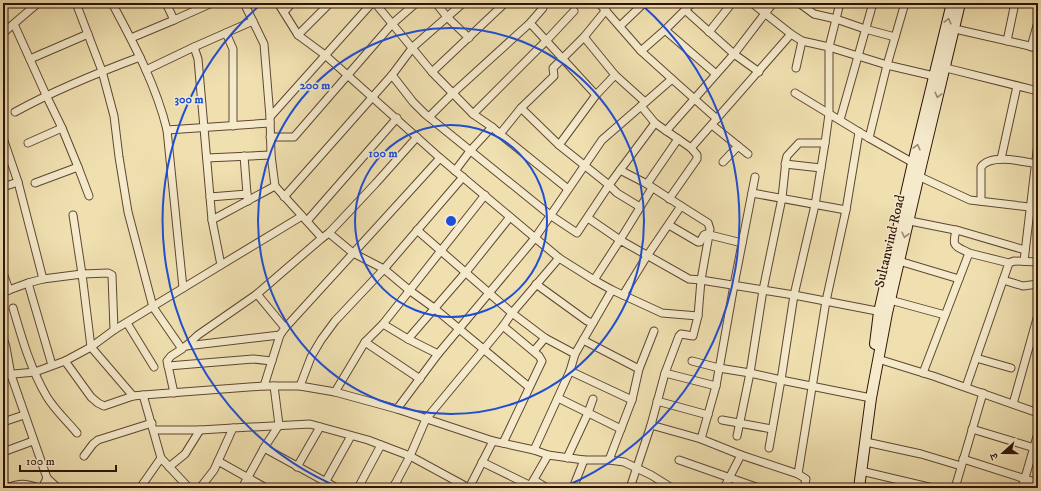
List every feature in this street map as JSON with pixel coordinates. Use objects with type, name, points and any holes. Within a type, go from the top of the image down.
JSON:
[{"type":"main road","points":[[916,170],[934,76],[952,3]]},
{"type":"main road","name":"Sultanwind Road","points":[[859,488],[866,442],[869,398],[878,359],[883,312],[890,300],[899,261],[904,220],[916,170],[946,68],[960,3]]},
{"type":"main road","points":[[853,488],[883,312],[904,220]]},
{"type":"street","points":[[3,33],[38,3]]},
{"type":"street","points":[[76,3],[102,71],[114,116],[128,212],[153,306],[184,347]]},
{"type":"street","points":[[112,3],[131,38],[162,106],[167,130],[183,288]]},
{"type":"street","points":[[166,3],[174,20]]},
{"type":"street","points":[[131,38],[212,3]]},
{"type":"street","points":[[244,3],[264,44],[270,120],[271,155],[275,186],[322,238]]},
{"type":"street","points":[[278,3],[298,35],[325,55],[440,158],[559,258],[612,290],[662,313],[698,316]]},
{"type":"street","points":[[284,12],[292,3]]},
{"type":"street","points":[[298,35],[330,3]]},
{"type":"street","points":[[167,130],[233,126],[270,120],[325,55],[373,3],[413,47],[432,72],[473,114],[492,127],[568,189]]},
{"type":"street","points":[[270,137],[294,137],[392,24],[416,3]]},
{"type":"street","points":[[436,3],[447,17],[469,38]]},
{"type":"street","points":[[284,197],[392,75],[413,47],[463,3]]},
{"type":"street","points":[[432,72],[505,3]]},
{"type":"street","points":[[429,117],[453,92],[530,23],[543,8],[543,3]]},
{"type":"street","points":[[599,3],[642,51],[717,119]]},
{"type":"street","points":[[620,26],[644,3]]},
{"type":"street","points":[[642,51],[692,3]]},
{"type":"street","points":[[709,32],[732,3]]},
{"type":"street","points":[[752,3],[802,41],[829,47],[887,65],[934,76]]},
{"type":"street","points":[[666,131],[734,54],[773,3]]},
{"type":"street","points":[[799,3],[814,14],[895,36]]},
{"type":"street","points":[[769,448],[794,295],[815,205],[825,143],[829,114],[829,47],[840,3]]},
{"type":"street","points":[[840,120],[873,3]]},
{"type":"street","points":[[869,138],[887,65],[905,3]]},
{"type":"street","points":[[1007,41],[1015,3]]},
{"type":"street","points":[[500,134],[521,108],[554,76],[553,68],[584,37],[606,10]]},
{"type":"street","points":[[685,10],[734,54],[759,72]]},
{"type":"street","points":[[473,114],[574,11]]},
{"type":"street","points":[[146,70],[253,21]]},
{"type":"street","points":[[955,29],[1035,48],[1038,22]]},
{"type":"street","points":[[530,23],[562,60],[596,95]]},
{"type":"street","points":[[14,24],[62,128],[89,196]]},
{"type":"street","points":[[665,30],[716,74]]},
{"type":"street","points":[[226,33],[233,49],[233,126]]},
{"type":"street","points":[[30,59],[88,34]]},
{"type":"street","points":[[691,148],[791,34]]},
{"type":"street","points":[[584,37],[615,75],[643,104],[655,123],[691,148],[697,155],[697,159],[669,199]]},
{"type":"street","points":[[796,68],[802,41]]},
{"type":"street","points":[[194,47],[198,59],[212,220],[221,264]]},
{"type":"street","points":[[15,112],[46,95],[102,71],[140,57]]},
{"type":"street","points":[[946,68],[1038,91]]},
{"type":"street","points":[[392,75],[413,102],[429,117],[550,215],[577,233],[620,170],[655,123]]},
{"type":"street","points":[[560,145],[596,95],[615,75]]},
{"type":"street","points":[[396,409],[488,292],[535,238],[602,140],[672,79]]},
{"type":"street","points":[[1001,159],[1017,86]]},
{"type":"street","points":[[795,93],[869,138],[916,170],[970,200],[1034,208]]},
{"type":"street","points":[[521,108],[560,145],[610,185],[617,193],[640,208]]},
{"type":"street","points":[[7,375],[35,372],[65,361],[91,347],[114,330],[221,264],[305,219],[397,118]]},
{"type":"street","points":[[712,125],[748,154]]},
{"type":"street","points":[[455,171],[470,151],[492,127]]},
{"type":"street","points":[[28,142],[62,128]]},
{"type":"street","points":[[798,474],[826,301],[846,210],[859,132]]},
{"type":"street","points":[[174,394],[168,359],[198,335],[257,294],[329,233],[376,183],[416,137]]},
{"type":"street","points":[[3,138],[18,182],[43,279]]},
{"type":"street","points":[[594,280],[640,208],[649,186],[678,139]]},
{"type":"street","points":[[737,436],[750,373],[763,290],[782,198],[786,158],[799,142],[825,143]]},
{"type":"street","points":[[1024,261],[1034,208],[1038,143]]},
{"type":"street","points":[[723,162],[738,146]]},
{"type":"street","points":[[207,158],[271,155]]},
{"type":"street","points":[[244,156],[247,197]]},
{"type":"street","points":[[264,386],[280,335],[285,328],[440,158]]},
{"type":"street","points":[[981,201],[982,167],[984,163],[989,160],[1001,159],[1037,164]]},
{"type":"street","points":[[785,164],[821,168]]},
{"type":"street","points":[[35,183],[78,167]]},
{"type":"street","points":[[620,170],[649,186],[708,223],[710,228],[701,280],[698,316],[694,336],[681,334],[678,336],[665,373],[651,425],[630,488]]},
{"type":"street","points":[[300,386],[311,357],[335,321],[384,269],[463,177]]},
{"type":"street","points":[[701,439],[716,386],[755,177]]},
{"type":"street","points":[[3,186],[18,182]]},
{"type":"street","points":[[212,220],[247,197],[275,186]]},
{"type":"street","points":[[752,193],[846,210]]},
{"type":"street","points":[[335,392],[365,342],[383,324],[485,195]]},
{"type":"street","points":[[210,196],[247,197]]},
{"type":"street","points":[[623,295],[681,206]]},
{"type":"street","points":[[73,215],[91,347],[133,396]]},
{"type":"street","points":[[408,339],[466,272],[510,217]]},
{"type":"street","points":[[588,218],[620,240],[690,279],[794,295],[883,312]]},
{"type":"street","points":[[904,220],[956,230],[1025,250]]},
{"type":"street","points":[[669,225],[698,242],[700,242],[704,235],[709,234],[742,243]]},
{"type":"street","points":[[417,230],[512,313],[545,338],[575,354]]},
{"type":"street","points":[[956,230],[953,241],[955,245],[969,253],[1009,263],[1014,261],[1038,262]]},
{"type":"street","points":[[329,233],[353,253],[384,269],[434,308],[529,387]]},
{"type":"street","points":[[923,372],[969,253]]},
{"type":"street","points":[[403,488],[394,486],[410,456],[426,419],[503,326],[512,313],[559,258]]},
{"type":"street","points":[[899,261],[959,279]]},
{"type":"street","points":[[966,387],[1009,263]]},
{"type":"street","points":[[3,273],[6,292],[28,282],[43,279],[82,274],[108,273],[112,275],[114,330]]},
{"type":"street","points":[[1003,280],[1023,286],[1038,284]]},
{"type":"street","points":[[28,282],[52,366]]},
{"type":"street","points":[[536,284],[587,321],[593,323]]},
{"type":"street","points":[[534,450],[570,371],[575,354],[612,290]]},
{"type":"street","points":[[257,294],[285,328]]},
{"type":"street","points":[[890,300],[945,314]]},
{"type":"street","points":[[13,308],[22,340],[47,397],[77,433]]},
{"type":"street","points":[[1013,404],[1038,315]]},
{"type":"street","points":[[127,323],[154,367]]},
{"type":"street","points":[[383,324],[438,354]]},
{"type":"street","points":[[503,326],[540,356],[542,361],[503,443]]},
{"type":"street","points":[[609,460],[632,400],[640,369],[654,331]]},
{"type":"street","points":[[184,347],[280,335]]},
{"type":"street","points":[[3,337],[6,347],[7,375],[24,415],[47,478],[58,488]]},
{"type":"street","points":[[534,352],[545,338]]},
{"type":"street","points":[[583,340],[640,369]]},
{"type":"street","points":[[365,342],[420,379]]},
{"type":"street","points":[[976,358],[1012,368]]},
{"type":"street","points":[[168,366],[253,359],[272,361]]},
{"type":"street","points":[[878,359],[923,372],[1038,413]]},
{"type":"street","points":[[65,361],[91,397],[104,406],[133,396],[264,386],[300,386],[335,392],[396,409],[492,441],[534,450],[548,455],[584,460],[609,460],[624,462],[651,475],[672,488]]},
{"type":"street","points":[[692,361],[719,368],[869,398]]},
{"type":"street","points":[[570,371],[632,400]]},
{"type":"street","points":[[665,373],[716,386]]},
{"type":"street","points":[[243,488],[264,448],[279,425],[274,386]]},
{"type":"street","points":[[956,488],[962,462],[983,394]]},
{"type":"street","points":[[143,395],[161,458],[189,488]]},
{"type":"street","points":[[558,398],[621,429]]},
{"type":"street","points":[[567,458],[588,413],[592,399]]},
{"type":"street","points":[[657,401],[708,416]]},
{"type":"street","points":[[3,422],[24,415]]},
{"type":"street","points":[[722,420],[772,429]]},
{"type":"street","points":[[84,456],[98,440],[153,426],[200,430],[306,424],[381,445],[410,456],[469,488],[492,441]]},
{"type":"street","points":[[651,425],[701,439],[741,455],[798,474],[806,479],[804,488]]},
{"type":"street","points":[[297,467],[320,427]]},
{"type":"street","points":[[200,488],[211,475],[233,428]]},
{"type":"street","points":[[972,429],[1036,448]]},
{"type":"street","points":[[169,467],[185,454],[200,430]]},
{"type":"street","points":[[1022,488],[1036,448],[1038,433]]},
{"type":"street","points":[[324,485],[351,436]]},
{"type":"street","points":[[3,452],[34,441]]},
{"type":"street","points":[[866,442],[962,462],[1025,478],[1038,483]]},
{"type":"street","points":[[358,488],[381,445]]},
{"type":"street","points":[[264,448],[324,485],[337,488]]},
{"type":"street","points":[[531,485],[548,455]]},
{"type":"street","points":[[724,488],[741,455]]},
{"type":"street","points":[[140,488],[161,458]]},
{"type":"street","points":[[574,488],[584,460]]},
{"type":"street","points":[[679,460],[759,488]]},
{"type":"street","points":[[218,461],[266,488]]},
{"type":"street","points":[[482,462],[531,485],[547,488]]},
{"type":"street","points":[[862,471],[933,488]]},
{"type":"street","points":[[6,488],[20,484],[41,488],[47,478]]}]
